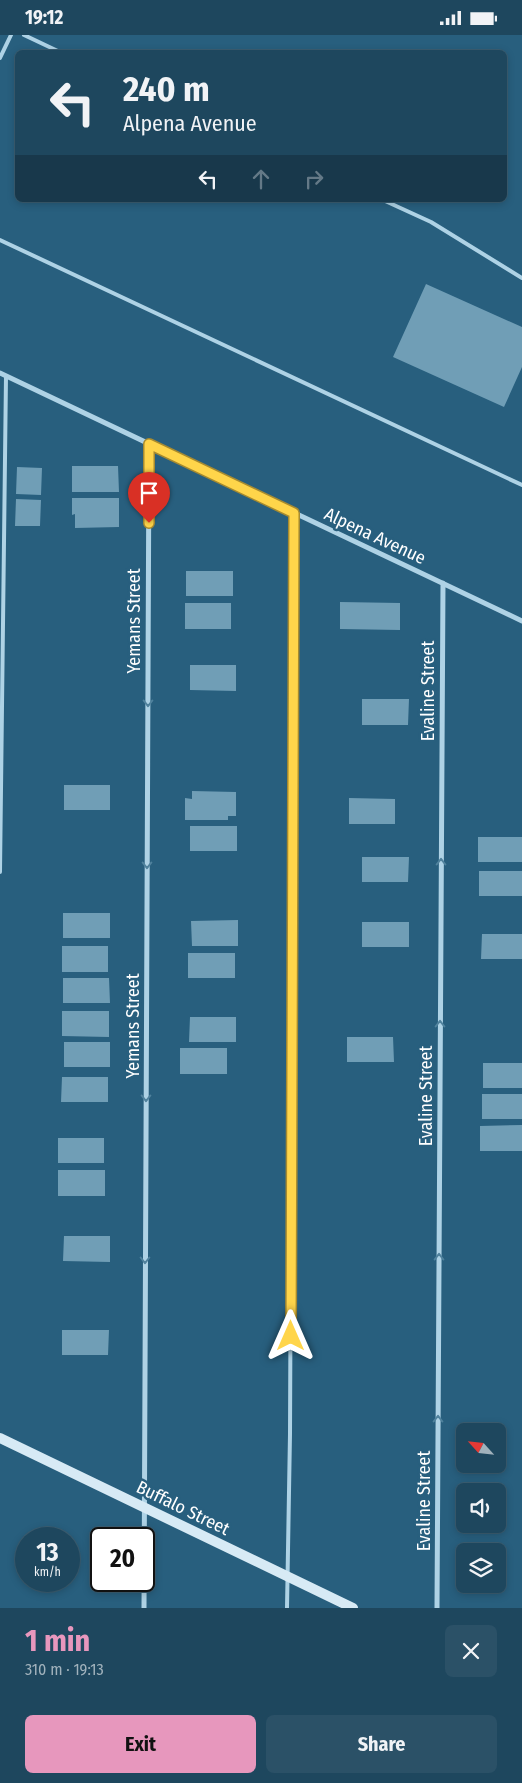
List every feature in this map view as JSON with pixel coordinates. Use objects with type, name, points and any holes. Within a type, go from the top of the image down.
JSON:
[{"type":"street","name":"Alpena Avenue","points":[[3,374],[522,621]]},
{"type":"street","name":"Yemans Street","points":[[144,1608],[149,444]]},
{"type":"street","name":"Evaline Street","points":[[437,1608],[442,583]]},
{"type":"street","name":"Buffalo Street","points":[[0,1438],[353,1608]]},
{"type":"lane","points":[[0,58],[11,35]]},
{"type":"lane","points":[[24,35],[56,50]]},
{"type":"lane","points":[[387,202],[430,222],[522,278]]},
{"type":"lane","points":[[0,240],[522,485]]},
{"type":"lane","points":[[0,872],[3,374]]},
{"type":"lane","points":[[287,1608],[286,1576],[290,1434],[294,513]]},
{"type":"building","points":[[426,284],[522,327],[522,367],[504,407],[393,357]]},
{"type":"building","points":[[72,466],[118,466],[119,492],[72,492]]},
{"type":"building","points":[[17,467],[42,468],[41,495],[16,494]]},
{"type":"building","points":[[72,498],[119,498],[119,527],[75,528],[75,514],[72,515]]},
{"type":"building","points":[[16,499],[41,500],[40,526],[15,526]]},
{"type":"building","points":[[186,571],[233,571],[233,596],[186,596]]},
{"type":"building","points":[[340,602],[400,603],[400,630],[340,629]]},
{"type":"building","points":[[185,603],[231,603],[231,629],[185,629]]},
{"type":"building","points":[[190,665],[236,665],[236,691],[190,690]]},
{"type":"building","points":[[362,699],[409,699],[408,725],[362,725]]},
{"type":"building","points":[[64,785],[110,785],[110,810],[64,810]]},
{"type":"building","points":[[192,791],[236,792],[236,816],[228,816],[228,820],[185,820],[185,798],[192,799]]},
{"type":"building","points":[[349,798],[395,799],[395,824],[349,824]]},
{"type":"building","points":[[190,826],[237,826],[237,851],[190,851]]},
{"type":"building","points":[[478,837],[522,837],[522,862],[478,862]]},
{"type":"building","points":[[362,857],[409,857],[408,882],[362,882]]},
{"type":"building","points":[[479,871],[522,871],[522,896],[479,896]]},
{"type":"building","points":[[63,913],[110,913],[110,938],[63,938]]},
{"type":"building","points":[[238,920],[238,946],[192,946],[191,921]]},
{"type":"building","points":[[362,922],[409,922],[409,947],[362,947]]},
{"type":"building","points":[[482,934],[522,934],[522,959],[481,959]]},
{"type":"building","points":[[62,946],[108,946],[108,972],[62,972]]},
{"type":"building","points":[[188,953],[235,953],[235,978],[188,978]]},
{"type":"building","points":[[63,978],[109,978],[110,1003],[63,1003]]},
{"type":"building","points":[[62,1011],[109,1011],[109,1037],[62,1036]]},
{"type":"building","points":[[190,1017],[236,1017],[236,1042],[189,1042]]},
{"type":"building","points":[[347,1037],[393,1037],[394,1062],[347,1062]]},
{"type":"building","points":[[64,1042],[110,1042],[110,1067],[64,1067]]},
{"type":"building","points":[[180,1048],[227,1048],[227,1074],[180,1074]]},
{"type":"building","points":[[483,1063],[522,1063],[522,1088],[483,1088]]},
{"type":"building","points":[[62,1077],[108,1077],[108,1102],[61,1102]]},
{"type":"building","points":[[482,1094],[522,1094],[522,1119],[482,1119]]},
{"type":"building","points":[[522,1125],[522,1151],[480,1151],[480,1126]]},
{"type":"building","points":[[58,1138],[104,1138],[104,1163],[58,1163]]},
{"type":"building","points":[[58,1170],[105,1170],[105,1196],[58,1196]]},
{"type":"building","points":[[64,1236],[110,1236],[110,1262],[63,1261]]},
{"type":"building","points":[[62,1330],[109,1330],[108,1355],[62,1355]]},
{"type":"route","points":[[149,523],[149,444],[294,513],[291,1336]]}]
